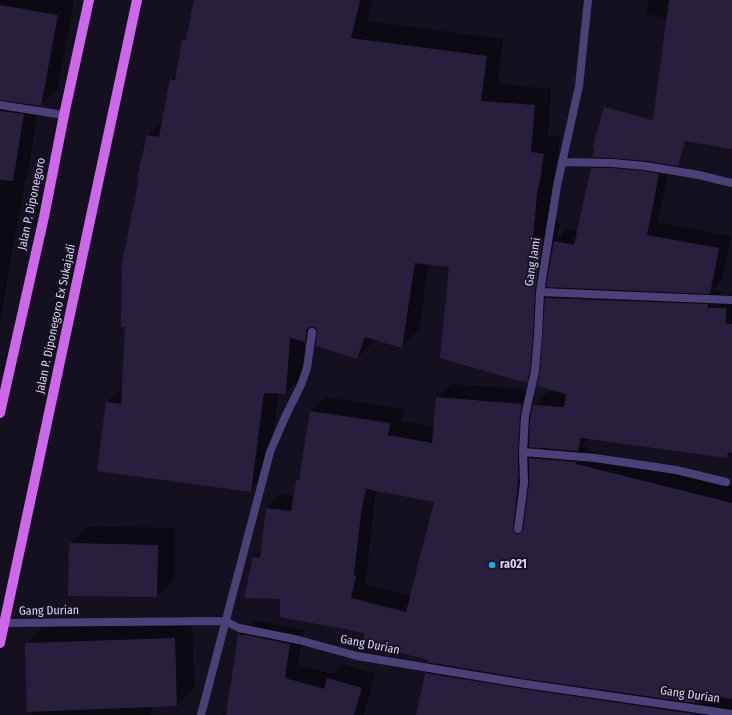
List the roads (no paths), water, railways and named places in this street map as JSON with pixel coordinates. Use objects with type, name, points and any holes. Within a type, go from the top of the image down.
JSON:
[{"type":"main road","name":"Jalan P. Diponegoro","points":[[0,413],[42,224],[89,0]]},
{"type":"main road","name":"Jalan P. Diponegoro Ex Sukajadi","points":[[0,643],[2,623],[137,0]]},
{"type":"street","name":"Gang Jami","points":[[518,529],[524,483],[523,452],[525,416],[535,371],[540,292],[562,162],[579,86],[588,0]]},
{"type":"street","points":[[0,105],[64,115]]},
{"type":"street","points":[[562,162],[612,163],[645,166],[699,175],[732,183]]},
{"type":"street","points":[[540,292],[732,300]]},
{"type":"street","points":[[201,715],[270,452],[301,385],[307,368],[312,332]]},
{"type":"street","points":[[523,452],[595,458],[676,470],[726,482]]},
{"type":"street","name":"Gang Durian","points":[[2,623],[225,621],[239,628],[299,640],[357,656],[519,683],[732,714]]},
{"type":"place","name":"ra021","points":[[492,565]]}]
